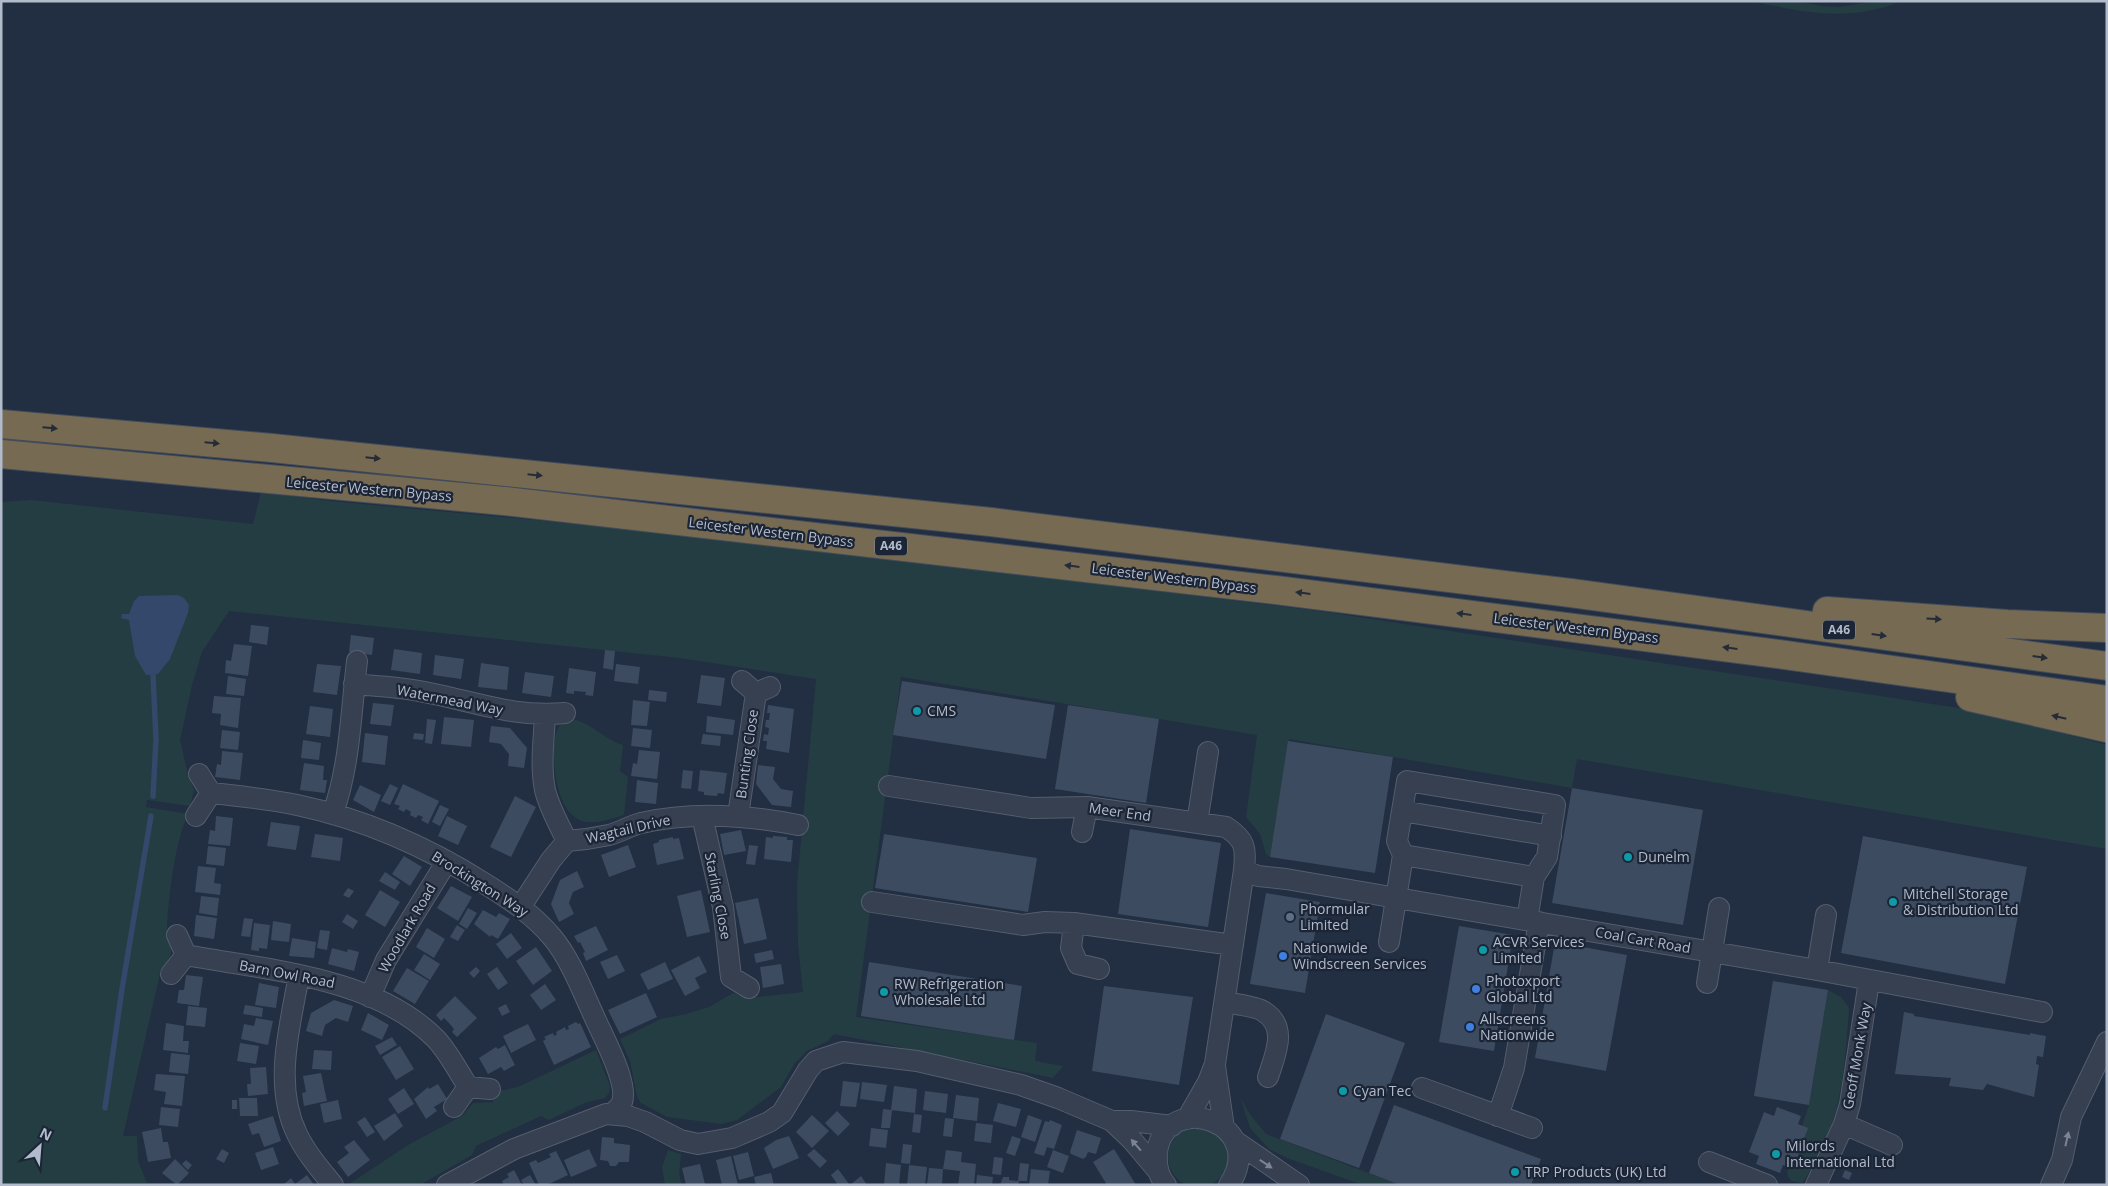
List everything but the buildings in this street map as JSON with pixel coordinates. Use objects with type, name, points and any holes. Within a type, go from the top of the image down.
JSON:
[{"type":"highway","name":"A46","points":[[1,424],[272,448],[991,522],[1571,593],[2107,666]]},
{"type":"highway","name":"Leicester Western Bypass","points":[[1,454],[504,501],[1276,590],[1778,654]]},
{"type":"highway","points":[[1571,593],[2007,624],[2107,628]]},
{"type":"highway","name":"A46","points":[[1778,654],[2107,700]]},
{"type":"highway","points":[[1778,654],[2107,728]]},
{"type":"street","points":[[333,813],[341,790],[345,766],[357,661]]},
{"type":"street","name":"Watermead Way","points":[[354,684],[419,691],[498,710],[545,715],[565,713]]},
{"type":"street","name":"Bunting Close","points":[[738,816],[756,687]]},
{"type":"street","points":[[545,715],[542,768],[545,791],[567,841]]},
{"type":"street","points":[[1197,823],[1208,752]]},
{"type":"street","points":[[196,816],[211,793],[199,774]]},
{"type":"street","points":[[1389,942],[1403,855],[1397,841],[1407,781],[1555,805],[1547,857],[1534,877],[1533,921],[1514,1068],[1498,1116]]},
{"type":"street","name":"Meer End","points":[[889,786],[1031,808],[1086,807],[1197,823],[1226,828],[1243,842],[1246,852],[1244,870],[1215,1064],[1208,1082],[1179,1123],[1163,1136],[1158,1147],[1156,1159],[1162,1178]]},
{"type":"street","name":"Brockington Way","points":[[211,793],[296,804],[333,813],[407,841],[447,860],[521,906],[542,926],[562,951],[611,1052],[622,1084],[622,1102],[612,1114]]},
{"type":"street","points":[[1082,832],[1086,807]]},
{"type":"street","points":[[1402,811],[1551,836]]},
{"type":"street","name":"Wagtail Drive","points":[[521,906],[551,860],[567,841],[610,834],[641,824],[702,816],[738,816],[768,819],[798,826]]},
{"type":"street","name":"Starling Close","points":[[702,816],[723,907],[730,977],[749,988]]},
{"type":"street","points":[[1403,855],[1534,877]]},
{"type":"street","name":"Woodlark Road","points":[[370,997],[386,960],[447,860]]},
{"type":"street","name":"Coal Cart Road","points":[[1244,870],[1258,876],[1286,879],[1817,970],[2042,1012]]},
{"type":"street","points":[[872,902],[1023,925],[1045,922],[1074,923],[1233,945]]},
{"type":"street","points":[[1707,983],[1718,908]]},
{"type":"street","points":[[1817,970],[1826,915]]},
{"type":"street","points":[[1074,923],[1071,948],[1078,964],[1099,969]]},
{"type":"street","points":[[171,974],[186,956],[178,935]]},
{"type":"street","name":"Barn Owl Road","points":[[186,956],[315,977],[370,997],[395,1009],[419,1024],[437,1040],[468,1087]]},
{"type":"street","points":[[299,975],[287,1048],[285,1081],[287,1099],[297,1134],[307,1151],[333,1185]]},
{"type":"street","name":"Geoff Monk Way","points":[[1816,1185],[1844,1124],[1850,1104],[1869,981]]},
{"type":"street","points":[[1225,1002],[1263,1010],[1279,1031],[1279,1041],[1268,1078]]},
{"type":"street","points":[[2050,1185],[2062,1160],[2072,1117],[2107,1042]]},
{"type":"street","points":[[447,1185],[514,1149],[606,1114],[645,1122],[675,1138],[698,1144],[732,1138],[769,1122],[782,1113],[808,1070],[816,1062],[842,1052],[917,1061],[1021,1085],[1058,1098],[1112,1122],[1132,1140],[1162,1178]]},
{"type":"street","name":"Meer End","points":[[1215,1064],[1230,1134],[1238,1153],[1238,1165],[1229,1185]]},
{"type":"street","points":[[454,1107],[468,1087],[490,1089]]},
{"type":"street","points":[[1422,1088],[1532,1128]]},
{"type":"street","points":[[1112,1122],[1179,1123],[1200,1117],[1213,1120],[1299,1185]]},
{"type":"street","points":[[1844,1124],[1892,1145]]},
{"type":"street","points":[[1709,1162],[1767,1185]]},
{"type":"green space","points":[[1751,1],[1794,1],[1839,7],[1875,1],[1901,1],[1882,8],[1845,14],[1807,12]]},
{"type":"green space","points":[[261,492],[330,501],[716,537],[1319,611],[1972,710],[2107,745],[2107,849],[1577,759],[1572,788],[1289,739],[1270,857],[1266,854],[1260,834],[1246,817],[1257,735],[901,677],[856,1017],[1037,1043],[1035,1061],[1063,1066],[1053,1078],[834,1034],[828,1041],[807,1051],[795,1063],[781,1087],[737,1120],[721,1124],[667,1117],[641,1103],[637,1097],[630,1061],[620,1039],[661,1019],[709,1007],[733,993],[749,998],[803,992],[798,945],[797,884],[816,679],[680,658],[229,611],[202,652],[192,685],[180,740],[189,778],[194,790],[190,806],[147,800],[146,807],[188,814],[179,839],[171,887],[167,934],[171,953],[161,969],[123,1136],[137,1136],[138,1161],[147,1183],[1,1185],[1,502],[31,500],[253,524]]},
{"type":"green space","points":[[572,719],[586,724],[623,745],[620,771],[628,777],[624,815],[603,821],[587,822],[575,817],[565,806],[556,777],[554,742],[560,725],[572,722]]},
{"type":"green space","points":[[1828,990],[1841,997],[1849,1008],[1843,1077],[1833,1121],[1825,1143],[1802,1183],[1792,1181],[1788,1177],[1787,1171],[1809,1105]]},
{"type":"green space","points":[[596,1050],[610,1086],[609,1093],[605,1098],[587,1102],[549,1120],[541,1116],[476,1146],[472,1155],[420,1185],[349,1184],[408,1145],[462,1116],[473,1103],[493,1102],[494,1092],[518,1087]]},
{"type":"green space","points":[[1240,1097],[1249,1113],[1266,1134],[1400,1185],[1363,1185],[1287,1158],[1269,1149],[1250,1128]]},
{"type":"green space","points":[[1192,1127],[1204,1127],[1215,1132],[1223,1140],[1228,1151],[1226,1169],[1215,1182],[1204,1187],[1192,1187],[1181,1182],[1173,1174],[1168,1163],[1168,1151],[1173,1140],[1181,1132]]},
{"type":"green space","points":[[668,1150],[681,1154],[679,1174],[682,1185],[665,1185],[662,1167]]},
{"type":"water","points":[[178,595],[184,598],[189,605],[188,613],[170,659],[158,674],[146,675],[135,656],[129,620],[121,618],[122,614],[129,614],[134,601],[139,596]]},
{"type":"waterway","points":[[153,675],[156,739],[153,796]]},
{"type":"waterway","points":[[105,1108],[122,989],[151,816]]},
{"type":"place","name":"CMS","points":[[917,711]]},
{"type":"place","name":"Dunelm","points":[[1628,857]]},
{"type":"place","name":"Mitchell Storage & Distribution Ltd","points":[[1893,902]]},
{"type":"place","name":"Phormular Limited","points":[[1290,917]]},
{"type":"place","name":"ACVR Services Limited","points":[[1483,950]]},
{"type":"place","name":"Nationwide Windscreen Services","points":[[1283,956]]},
{"type":"place","name":"Photoxport Global Ltd","points":[[1476,989]]},
{"type":"place","name":"RW Refrigeration Wholesale Ltd","points":[[884,992]]},
{"type":"place","name":"Allscreens Nationwide","points":[[1470,1027]]},
{"type":"place","name":"Cyan Tec","points":[[1343,1091]]},
{"type":"place","name":"Milords International Ltd","points":[[1776,1154]]},
{"type":"place","name":"TRP Products (UK) Ltd","points":[[1515,1172]]}]
